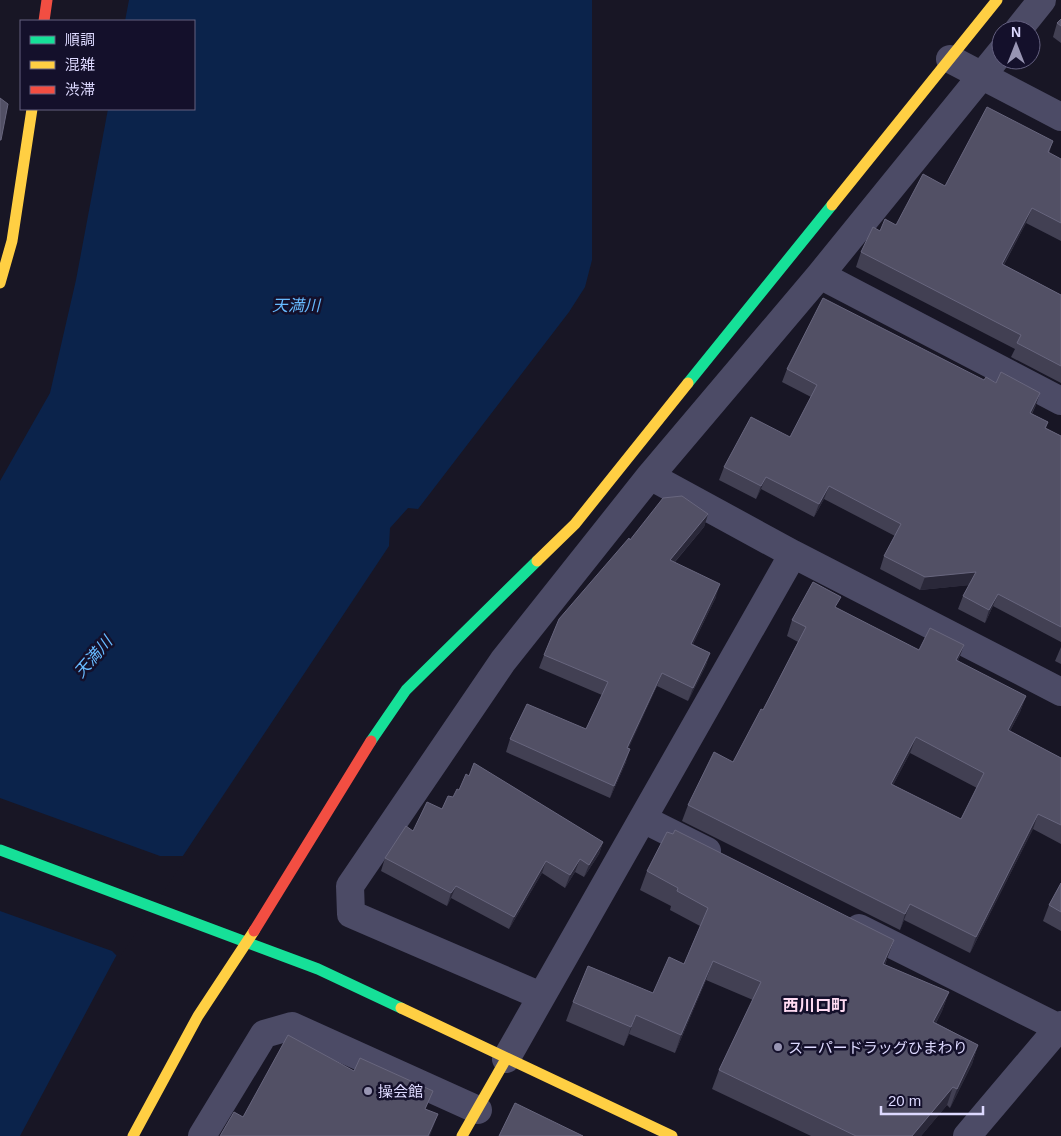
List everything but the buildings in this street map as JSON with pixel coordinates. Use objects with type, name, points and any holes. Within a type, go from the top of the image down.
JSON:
[{"type":"street","points":[[44,20],[48,0]]},
{"type":"street","points":[[133,1136],[198,1016],[248,941],[363,753],[406,690],[575,524],[997,0]]},
{"type":"street","points":[[1026,20],[1042,0]]},
{"type":"street","points":[[950,59],[1061,117]]},
{"type":"street","points":[[541,996],[351,914],[350,886],[503,661],[650,476],[820,275],[991,64]]},
{"type":"street","points":[[0,283],[12,241],[32,110]]},
{"type":"street","points":[[820,275],[1061,401]]},
{"type":"street","points":[[650,476],[793,554],[1061,692]]},
{"type":"street","points":[[462,1136],[793,554]]},
{"type":"street","points":[[643,819],[731,864]]},
{"type":"street","points":[[0,850],[318,968],[672,1136]]},
{"type":"street","points":[[837,917],[1060,1027],[966,1136]]},
{"type":"street","points":[[202,1136],[264,1034],[292,1026],[478,1110]]},
{"type":"water","name":"天満川","points":[[129,0],[592,0],[592,260],[585,287],[569,312],[418,509],[408,508],[390,528],[389,546],[115,958],[20,1136],[0,1136],[0,481],[50,393],[76,280],[108,110],[195,110],[195,20],[125,20]]},
{"type":"pier","points":[[0,798],[160,856],[187,856],[119,958],[112,951],[0,911]]},
{"type":"traffic: fast","points":[[688,383],[832,205]]},
{"type":"traffic: fast","points":[[371,741],[406,690],[537,561]]},
{"type":"traffic: fast","points":[[0,850],[318,969],[401,1008]]},
{"type":"traffic: slow","points":[[832,205],[997,0]]},
{"type":"traffic: slow","points":[[0,283],[12,241],[32,110]]},
{"type":"traffic: slow","points":[[537,561],[575,524],[688,383]]},
{"type":"traffic: slow","points":[[133,1136],[198,1016],[254,931]]},
{"type":"traffic: slow","points":[[401,1008],[672,1136]]},
{"type":"traffic: slow","points":[[462,1136],[506,1059]]},
{"type":"traffic: jam","points":[[44,20],[47,0]]},
{"type":"traffic: jam","points":[[254,931],[371,741]]},
{"type":"place","name":"スーパードラッグひまわり","points":[[778,1047]]},
{"type":"place","name":"操会館","points":[[368,1091]]},
{"type":"district","name":"西川口町","points":[[815,1005]]}]
